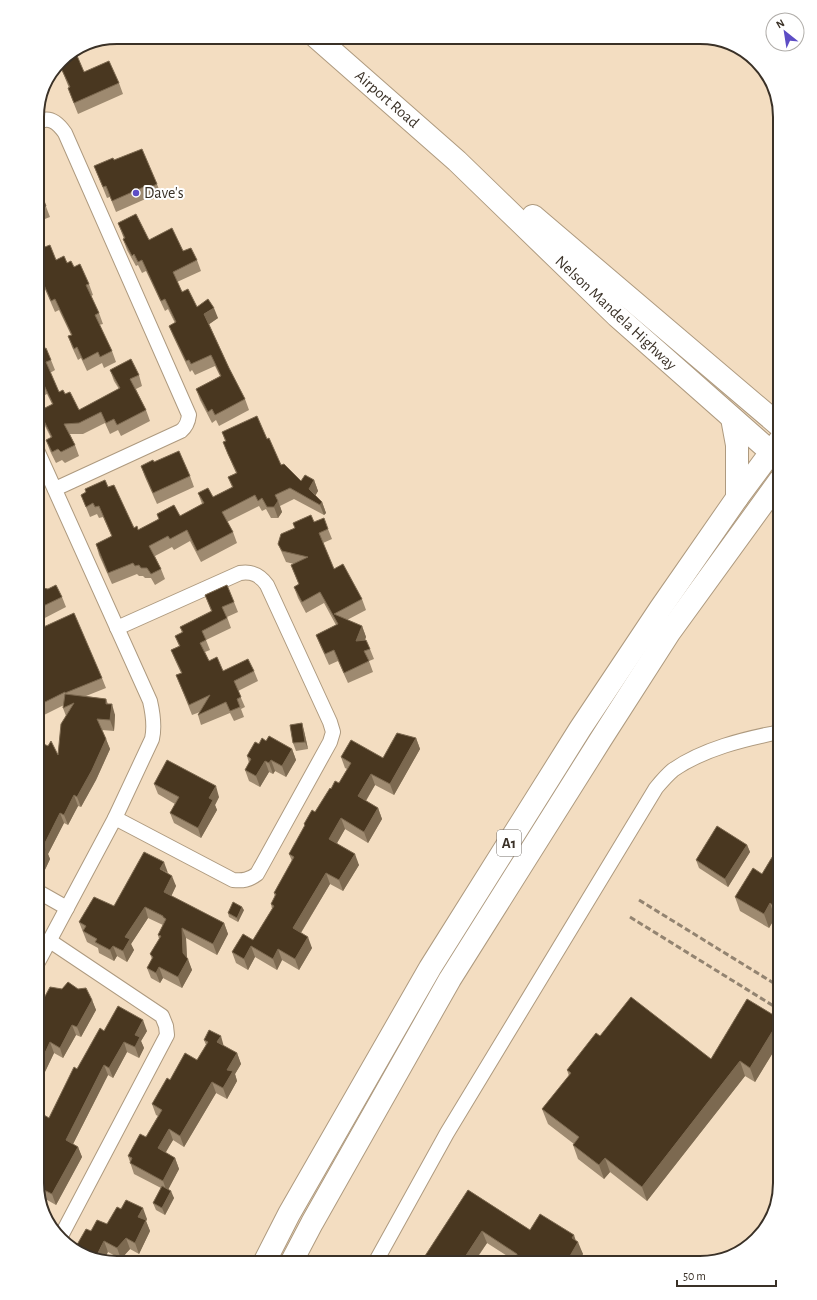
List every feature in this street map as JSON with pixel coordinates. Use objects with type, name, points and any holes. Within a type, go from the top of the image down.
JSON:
[{"type":"main road","name":"Airport Road","points":[[324,44],[460,158]]},
{"type":"main road","points":[[338,44],[460,158]]},
{"type":"main road","name":"Nelson Mandela Highway","points":[[460,158],[617,316],[732,418],[773,448]]},
{"type":"main road","name":"Nelson Mandela Highway","points":[[460,158],[773,420]]},
{"type":"main road","points":[[732,418],[737,445],[737,498]]},
{"type":"main road","name":"A1","points":[[268,1256],[293,1208],[434,962],[580,729],[660,609],[737,498],[773,456]]},
{"type":"main road","name":"A1","points":[[295,1256],[450,979],[596,746],[669,633],[773,490]]},
{"type":"street","points":[[44,121],[55,121],[65,132],[189,415],[189,421],[185,428],[180,432],[55,489]]},
{"type":"street","points":[[44,465],[150,701],[153,714],[154,731],[152,739],[116,818],[44,952]]},
{"type":"street","points":[[116,818],[233,880],[240,881],[250,879],[257,874],[330,742],[333,732],[330,722],[267,585],[255,574],[248,572],[240,573],[117,628]]},
{"type":"street","points":[[379,1256],[447,1133],[656,788],[672,771],[692,758],[720,748],[773,733]]},
{"type":"street","points":[[44,895],[67,908]]},
{"type":"street","points":[[50,941],[162,1016],[166,1026],[167,1035],[63,1232]]},
{"type":"building","points":[[77,56],[84,72],[109,61],[119,83],[74,103],[68,88],[70,87],[62,69]]},
{"type":"building","points":[[142,149],[157,184],[147,189],[146,186],[112,201],[106,186],[103,187],[94,166]]},
{"type":"building","points":[[136,214],[149,240],[172,228],[183,251],[191,248],[197,260],[173,272],[182,292],[188,289],[197,307],[208,299],[214,308],[204,314],[245,399],[215,415],[212,409],[208,412],[196,389],[221,376],[211,355],[191,364],[189,360],[186,361],[169,326],[176,322],[165,299],[161,301],[142,260],[138,262],[134,254],[132,256],[123,239],[125,238],[118,223]]},
{"type":"building","points":[[50,245],[56,260],[64,256],[67,263],[71,261],[74,267],[80,264],[89,284],[86,285],[99,313],[95,315],[112,351],[100,357],[98,352],[83,360],[77,347],[74,349],[68,336],[72,335],[55,299],[51,301],[44,285],[44,247]]},
{"type":"building","points":[[46,348],[51,360],[46,362],[59,392],[63,390],[65,394],[70,392],[79,410],[120,388],[110,370],[131,359],[139,375],[130,379],[146,410],[117,425],[114,419],[106,423],[101,412],[79,423],[64,424],[75,445],[61,452],[58,449],[52,452],[46,440],[52,437],[44,421],[44,408],[53,404],[44,385],[44,349]]},
{"type":"building","points":[[257,416],[281,465],[284,464],[301,481],[305,475],[314,480],[309,489],[322,502],[320,505],[290,488],[275,495],[278,501],[274,507],[267,507],[262,498],[258,501],[255,495],[222,512],[233,532],[197,551],[187,530],[170,539],[168,536],[149,546],[161,569],[151,574],[147,568],[141,568],[139,565],[135,566],[133,563],[108,573],[96,544],[112,536],[99,506],[95,507],[93,503],[86,507],[81,495],[86,492],[85,489],[105,480],[108,487],[114,485],[134,528],[137,526],[138,530],[159,519],[157,514],[174,505],[180,516],[204,503],[198,493],[208,488],[213,497],[233,487],[228,477],[237,473],[223,442],[226,441],[222,432]]},
{"type":"building","points":[[179,451],[190,476],[153,493],[141,466]]},
{"type":"building","points":[[311,515],[314,522],[324,518],[328,529],[319,533],[334,569],[343,564],[362,599],[334,614],[362,626],[356,641],[366,640],[370,649],[364,651],[369,661],[344,673],[334,650],[325,654],[316,635],[338,624],[320,592],[302,602],[294,587],[299,584],[291,565],[308,557],[282,551],[278,544],[281,534],[295,528],[293,523]]},
{"type":"building","points":[[56,585],[62,597],[44,606],[44,588],[48,589]]},
{"type":"building","points":[[227,585],[234,602],[222,607],[227,618],[202,631],[206,640],[200,643],[209,661],[217,657],[223,671],[248,659],[254,671],[234,681],[241,697],[237,699],[240,707],[230,711],[226,702],[198,715],[210,695],[189,705],[176,675],[182,673],[171,650],[180,646],[175,636],[183,632],[180,627],[212,611],[205,595]]},
{"type":"building","points":[[74,613],[102,678],[65,692],[44,702],[44,627]]},
{"type":"building","points":[[65,694],[106,699],[106,704],[112,704],[110,720],[97,719],[106,739],[92,770],[77,797],[74,795],[64,815],[60,813],[44,845],[44,744],[48,746],[51,741],[58,755],[61,724],[74,703],[63,708]]},
{"type":"building","points":[[302,723],[305,742],[293,743],[290,725]]},
{"type":"building","points":[[397,733],[416,738],[390,784],[371,774],[358,796],[378,808],[364,832],[341,818],[329,839],[355,854],[339,880],[326,873],[293,928],[308,937],[295,959],[278,949],[273,959],[251,946],[244,959],[232,952],[243,934],[253,940],[274,906],[271,904],[276,894],[274,893],[294,857],[289,854],[305,825],[304,824],[312,810],[315,812],[335,781],[339,783],[351,763],[341,757],[351,740],[383,758]]},
{"type":"building","points":[[269,736],[292,749],[282,766],[271,760],[269,763],[265,761],[256,776],[245,770],[251,759],[247,756],[255,742],[259,744],[262,738],[266,741]]},
{"type":"building","points":[[167,760],[216,786],[209,798],[213,800],[198,828],[170,813],[179,797],[154,784]]},
{"type":"building","points":[[717,826],[747,845],[725,879],[696,860]]},
{"type":"building","points":[[144,852],[164,862],[160,869],[172,876],[164,892],[224,923],[213,944],[182,928],[183,953],[188,959],[178,977],[159,967],[156,973],[147,968],[153,957],[150,954],[161,936],[158,935],[166,919],[163,916],[145,907],[125,937],[130,939],[123,951],[113,946],[110,950],[95,942],[97,939],[83,931],[86,926],[79,922],[94,897],[114,906]]},
{"type":"building","points":[[773,856],[773,905],[770,903],[764,914],[735,897],[753,868],[762,874]]},
{"type":"building","points":[[233,902],[242,907],[237,918],[228,913]]},
{"type":"building","points":[[68,982],[78,989],[86,988],[92,1000],[77,1027],[72,1025],[60,1048],[50,1042],[44,1055],[44,998],[50,987],[62,989]]},
{"type":"building","points":[[631,997],[711,1059],[747,999],[773,1015],[773,1030],[750,1068],[740,1061],[642,1187],[605,1158],[599,1165],[573,1145],[579,1137],[542,1109],[571,1073],[567,1070],[596,1033],[600,1036]]},
{"type":"building","points":[[118,1006],[143,1020],[135,1035],[140,1037],[135,1047],[124,1042],[109,1068],[104,1065],[66,1140],[78,1147],[52,1194],[44,1190],[44,1188],[44,1115],[49,1118],[74,1067],[77,1069],[100,1028],[104,1031]]},
{"type":"building","points":[[209,1030],[221,1036],[217,1042],[237,1053],[227,1070],[233,1071],[223,1088],[212,1082],[180,1136],[169,1129],[158,1148],[175,1158],[163,1181],[130,1163],[132,1158],[128,1156],[140,1134],[146,1137],[162,1110],[152,1104],[167,1078],[170,1080],[185,1053],[197,1060],[208,1042],[204,1040]]},
{"type":"building","points":[[162,1186],[171,1191],[162,1208],[153,1203]]},
{"type":"building","points":[[468,1190],[530,1230],[540,1214],[574,1235],[572,1238],[578,1242],[570,1256],[518,1256],[482,1231],[466,1256],[425,1256]]},
{"type":"building","points":[[126,1200],[143,1208],[138,1217],[146,1220],[135,1243],[126,1238],[117,1248],[104,1241],[98,1253],[77,1245],[86,1229],[91,1231],[97,1220],[107,1224],[117,1207],[121,1209]]},
{"type":"railway","points":[[639,900],[773,983]]},
{"type":"railway","points":[[630,917],[773,1006]]},
{"type":"place","name":"Dave's","points":[[136,193]]}]
